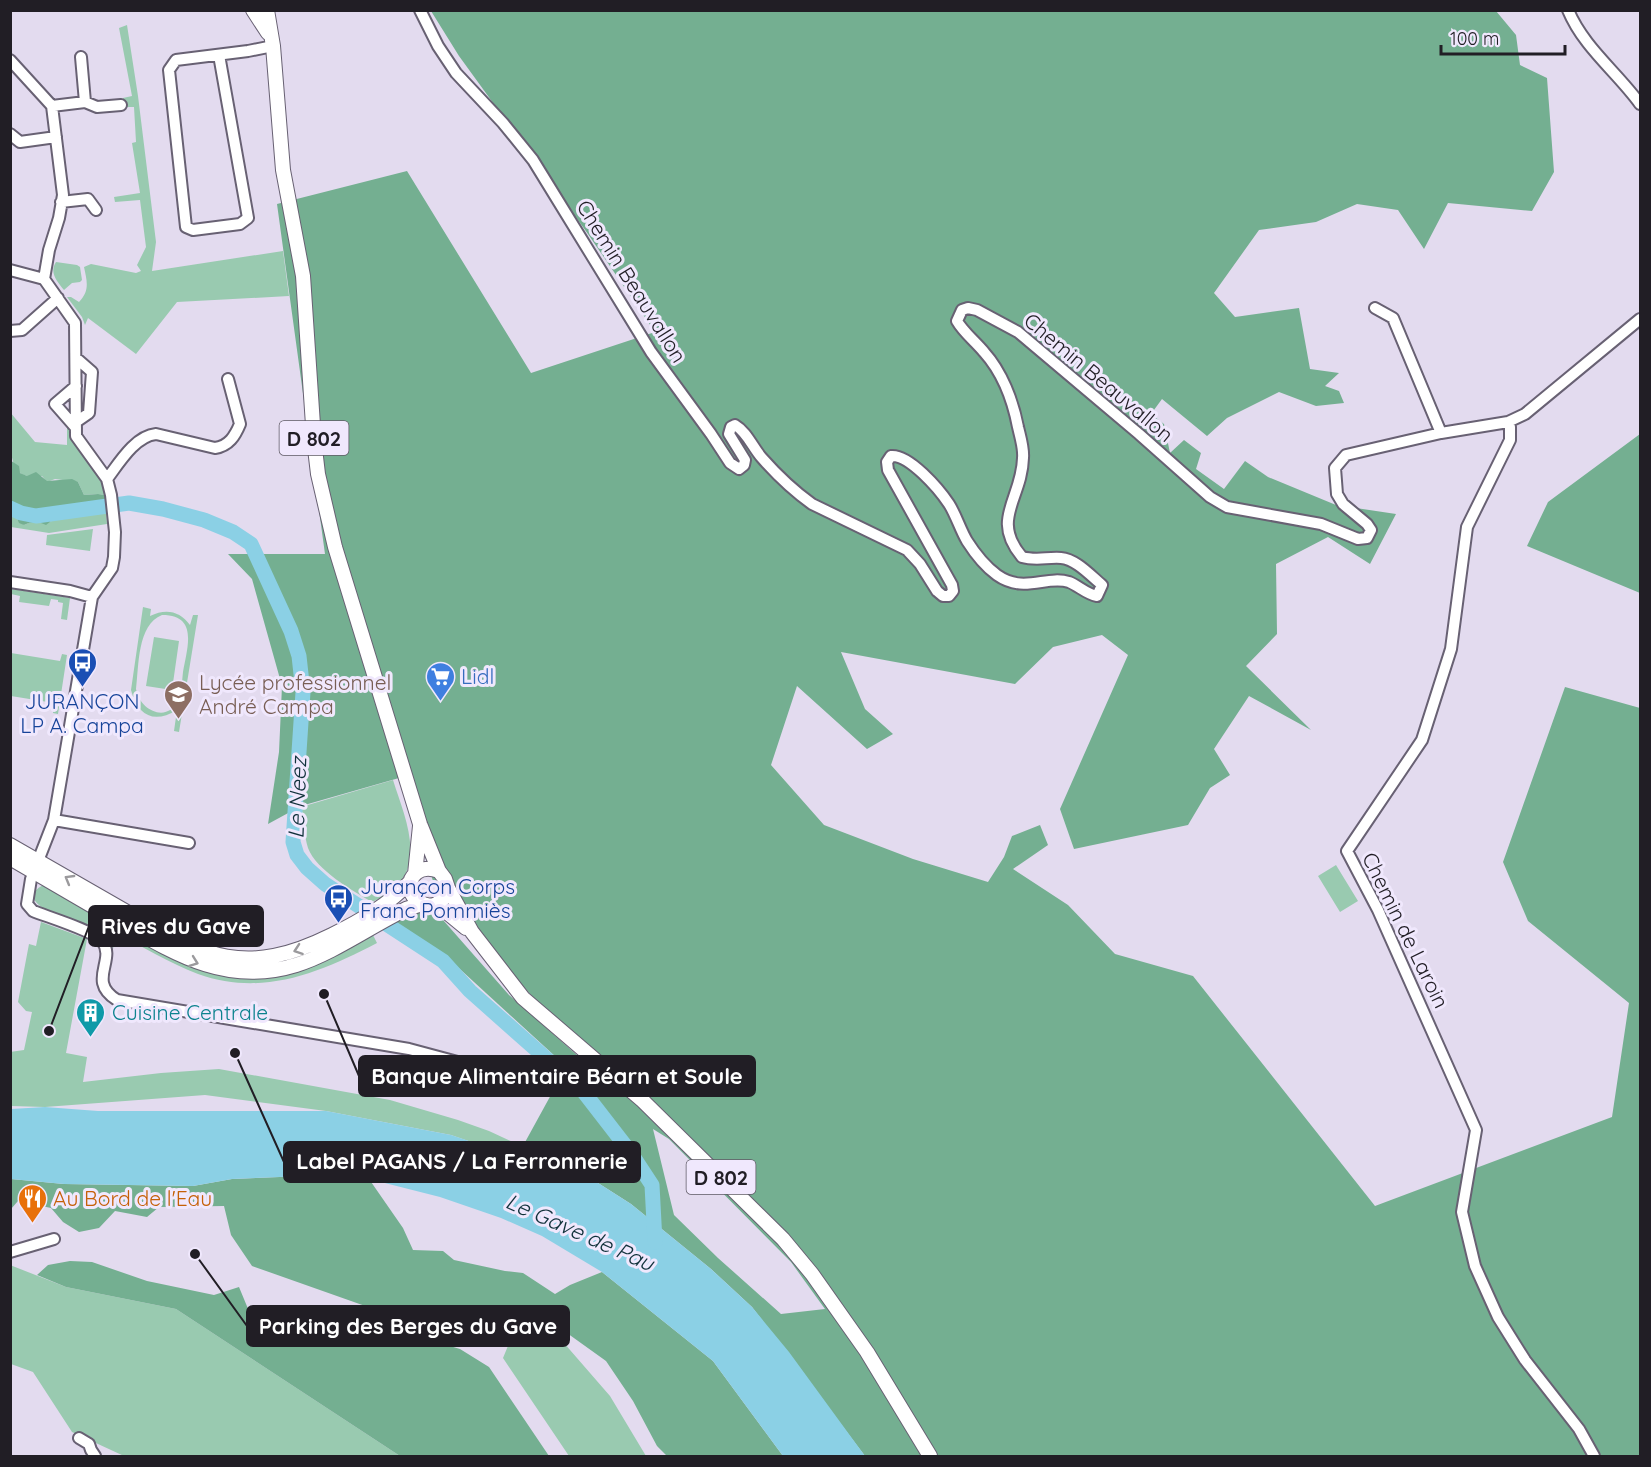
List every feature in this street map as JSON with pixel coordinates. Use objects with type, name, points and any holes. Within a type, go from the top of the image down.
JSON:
[{"type":"main road","name":"D 802","points":[[253,10],[272,42]]},
{"type":"main road","name":"D 802","points":[[267,10],[283,170],[303,276],[318,474],[335,547],[420,824],[439,871]]},
{"type":"main road","name":"D 802","points":[[413,878],[420,824]]},
{"type":"main road","points":[[10,845],[35,866],[174,953],[220,969],[258,971],[288,967],[308,961],[388,911],[422,869],[430,868],[439,871],[446,879],[448,888],[441,901],[388,911]]},
{"type":"main road","points":[[10,858],[35,866]]},
{"type":"main road","points":[[413,878],[411,890],[414,898],[428,904]]},
{"type":"main road","name":"D 802","points":[[448,888],[472,932],[523,998],[643,1101],[783,1239],[812,1274],[867,1353],[930,1456]]},
{"type":"main road","name":"D 802","points":[[428,904],[449,914],[472,932]]},
{"type":"street","name":"Chemin Beauvallon","points":[[420,10],[438,46],[456,73],[503,123],[533,160],[651,352],[730,464],[739,469],[744,465],[745,459],[729,434],[735,425],[741,428],[761,457],[812,504],[908,550],[943,596],[949,596],[953,591],[952,585],[888,470],[887,462],[891,456],[898,455],[904,458],[932,482],[950,505],[966,540],[996,574],[1009,582],[1028,585],[1069,582],[1097,596],[1102,585],[1077,564],[1067,559],[1059,557],[1034,561],[1022,557],[1008,534],[1006,522],[1020,480],[1024,457],[1010,397],[985,352],[957,321],[962,310],[968,308],[977,310],[1018,332],[1210,497],[1227,507],[1321,524],[1358,539],[1367,538],[1371,530],[1343,504],[1337,494],[1335,468],[1346,455],[1441,433],[1508,422]]},
{"type":"street","points":[[1568,10],[1573,23],[1586,42],[1641,104]]},
{"type":"street","points":[[219,55],[248,218],[240,224],[193,230],[186,227],[169,70],[176,60],[219,55],[272,42]]},
{"type":"street","points":[[81,57],[85,102]]},
{"type":"street","points":[[10,60],[52,106],[61,169],[61,202],[44,279]]},
{"type":"street","points":[[52,106],[85,102],[96,107],[122,105]]},
{"type":"street","points":[[11,129],[20,142],[56,137]]},
{"type":"street","points":[[61,202],[88,199],[96,210]]},
{"type":"street","points":[[10,270],[44,279],[75,322],[76,436],[107,479],[115,532],[112,568],[92,597],[54,820],[35,866],[27,904],[33,911],[94,935],[103,942],[106,951],[102,981],[110,995],[117,1000],[409,1048],[480,1068],[499,1066]]},
{"type":"street","points":[[10,331],[22,330],[58,298]]},
{"type":"street","points":[[1375,308],[1393,318],[1441,433]]},
{"type":"street","points":[[1508,422],[1525,414],[1641,319]]},
{"type":"street","points":[[76,358],[92,372],[89,412],[76,425]]},
{"type":"street","points":[[107,479],[140,440],[149,435],[156,434],[215,448],[231,440],[240,423],[228,379]]},
{"type":"street","points":[[76,386],[55,404],[76,425]]},
{"type":"street","name":"Chemin de Laroin","points":[[1508,422],[1510,440],[1467,527],[1451,649],[1422,740],[1347,851],[1378,910],[1476,1130],[1462,1212],[1475,1266],[1498,1317],[1525,1359],[1579,1429],[1594,1456]]},
{"type":"street","points":[[10,582],[70,591],[92,597]]},
{"type":"street","points":[[54,820],[189,843]]},
{"type":"street","points":[[10,1252],[54,1239]]},
{"type":"street","points":[[79,1438],[89,1444],[95,1456]]},
{"type":"green space","points":[[431,11],[1496,11],[1516,35],[1520,65],[1547,78],[1554,172],[1532,211],[1448,203],[1424,249],[1398,210],[1357,204],[1316,222],[1259,230],[1214,293],[1235,317],[1299,308],[1310,369],[1339,373],[1325,386],[1339,391],[1344,403],[1316,406],[1279,392],[1227,418],[1207,436],[1162,399],[1151,414],[1164,424],[1170,453],[1184,440],[1201,453],[1196,469],[1224,489],[1245,461],[1268,477],[1336,505],[1396,514],[1370,564],[1328,537],[1276,564],[1277,634],[1246,666],[1311,730],[1249,696],[1214,749],[1230,775],[1210,788],[1188,825],[1074,849],[1060,809],[1128,655],[1102,635],[1053,647],[1015,684],[841,652],[865,709],[893,734],[867,749],[797,686],[771,765],[824,825],[913,859],[988,882],[1004,857],[1012,836],[1040,825],[1048,845],[1013,869],[1068,905],[1115,954],[1193,976],[1375,1206],[1612,1117],[1629,1003],[1528,921],[1503,862],[1565,687],[1640,708],[1640,1456],[865,1456],[752,1307],[711,1269],[631,1204],[573,1167],[518,1155],[552,1093],[569,1069],[450,960],[393,922],[418,912],[443,920],[509,995],[578,1056],[583,1049],[561,1028],[436,890],[399,778],[301,806],[268,824],[279,752],[282,686],[252,579],[228,554],[325,554],[277,204],[407,171],[531,373],[655,332],[588,234],[459,56]],"holes":[[[653,1129],[669,1139],[791,1262],[825,1309],[781,1314],[674,1215]]]},
{"type":"green space","points":[[127,25],[156,242],[152,271],[283,251],[289,296],[177,302],[136,354],[88,318],[85,325],[82,317],[67,297],[79,302],[85,294],[87,286],[84,267],[91,264],[136,273],[141,271],[137,265],[146,247],[140,200],[115,202],[114,197],[140,193],[132,143],[136,142],[134,107],[124,107],[123,98],[132,96],[119,28]]},
{"type":"green space","points":[[56,262],[80,267],[82,280],[72,283],[64,290],[53,270]]},
{"type":"green space","points":[[10,412],[35,442],[67,445],[67,425],[71,430],[71,437],[102,479],[105,495],[84,495],[78,482],[55,479],[47,482],[42,476],[20,473],[12,458]]},
{"type":"green space","points":[[1640,434],[1640,593],[1527,546],[1548,502]]},
{"type":"green space","points":[[10,460],[19,466],[20,473],[27,476],[36,472],[47,481],[72,479],[78,482],[84,495],[105,495],[106,512],[77,513],[55,518],[46,525],[38,522],[24,525],[19,523],[11,513]]},
{"type":"green space","points":[[106,512],[107,524],[49,533],[11,527],[10,513],[24,525],[31,522],[50,522],[77,514]]},
{"type":"green space","points":[[93,529],[90,551],[46,545],[47,535]]},
{"type":"green space","points":[[11,589],[70,598],[67,620],[61,619],[63,603],[58,600],[51,599],[49,606],[19,602],[20,596],[11,594]]},
{"type":"green space","points":[[143,607],[151,609],[150,616],[172,612],[182,617],[190,625],[193,615],[198,615],[179,732],[174,731],[177,710],[161,716],[148,715],[138,706],[131,690]],"holes":[[[162,615],[174,616],[186,627],[188,634],[181,693],[174,707],[162,713],[155,712],[143,703],[136,689],[141,647],[148,628],[154,620]]]},
{"type":"green space","points":[[154,637],[179,641],[172,690],[146,686]]},
{"type":"green space","points":[[11,653],[60,661],[62,654],[67,655],[58,714],[53,713],[54,703],[11,696]]},
{"type":"green space","points":[[393,780],[409,835],[409,863],[405,876],[396,888],[372,902],[336,879],[312,856],[308,848],[301,807]]},
{"type":"green space","points":[[1336,865],[1358,901],[1340,912],[1318,876]]},
{"type":"green space","points":[[43,885],[163,953],[208,972],[232,977],[256,979],[281,976],[307,968],[372,933],[377,943],[334,964],[290,978],[268,982],[222,981],[188,970],[116,933],[113,949],[103,933],[43,908],[35,900],[34,893]]},
{"type":"green space","points":[[41,922],[87,939],[66,1053],[87,1057],[83,1082],[219,1069],[390,1100],[458,1120],[517,1144],[512,1156],[451,1135],[326,1111],[205,1095],[45,1107],[11,1106],[10,1052],[24,1050],[32,1012],[26,1011],[18,1002],[29,944],[36,946]]},
{"type":"green space","points":[[305,1176],[369,1179],[403,1228],[413,1250],[443,1251],[454,1260],[523,1273],[555,1294],[602,1272],[713,1361],[783,1456],[667,1456],[657,1446],[633,1401],[606,1361],[546,1318],[522,1307],[499,1342],[385,1313],[252,1266],[231,1235],[224,1206],[159,1207],[147,1217],[115,1211],[99,1228],[79,1232],[63,1222],[51,1208],[18,1201],[11,1209],[11,1179],[64,1184],[193,1186],[232,1179]]},
{"type":"green space","points":[[70,1261],[92,1262],[147,1281],[214,1295],[239,1287],[251,1316],[273,1337],[286,1340],[313,1330],[337,1317],[376,1324],[460,1349],[489,1367],[549,1456],[400,1456],[176,1309],[66,1287],[37,1275],[48,1265]]},
{"type":"green space","points":[[10,1265],[66,1287],[176,1309],[400,1456],[124,1456],[72,1432],[33,1372],[11,1364]]},
{"type":"green space","points":[[523,1316],[557,1335],[610,1396],[646,1456],[569,1456],[503,1358]]},
{"type":"water","name":"Le Gave de Pau","points":[[45,1107],[98,1111],[326,1111],[451,1135],[517,1157],[573,1167],[631,1204],[711,1269],[752,1307],[789,1352],[865,1456],[783,1456],[713,1361],[602,1272],[542,1236],[501,1218],[440,1197],[369,1179],[305,1176],[232,1179],[193,1186],[64,1184],[11,1179],[11,1109]]},
{"type":"waterway","name":"Le Neez","points":[[10,508],[36,516],[129,503],[204,520],[233,532],[251,544],[291,631],[299,656],[303,692],[293,842],[297,855],[307,868],[325,884],[443,961],[470,991],[583,1091],[631,1153],[652,1185],[655,1242]]},
{"type":"place","name":"JURANÇON LP A. Campa","points":[[82,688]]},
{"type":"place","name":"Lidl","points":[[440,702]]},
{"type":"place","name":"Lycée professionnel André Campa","points":[[178,720]]},
{"type":"place","name":"Jurançon Corps Franc Pommiès","points":[[339,924]]},
{"type":"place","name":"Banque Alimentaire Béarn et Soule","points":[[324,994]]},
{"type":"place","name":"Rives du Gave","points":[[49,1031]]},
{"type":"place","name":"Cuisine Centrale","points":[[91,1038]]},
{"type":"place","name":"Label PAGANS / La Ferronnerie","points":[[235,1053]]},
{"type":"place","name":"Au Bord de l'Eau","points":[[32,1224]]},
{"type":"place","name":"Parking des Berges du Gave","points":[[195,1254]]}]
